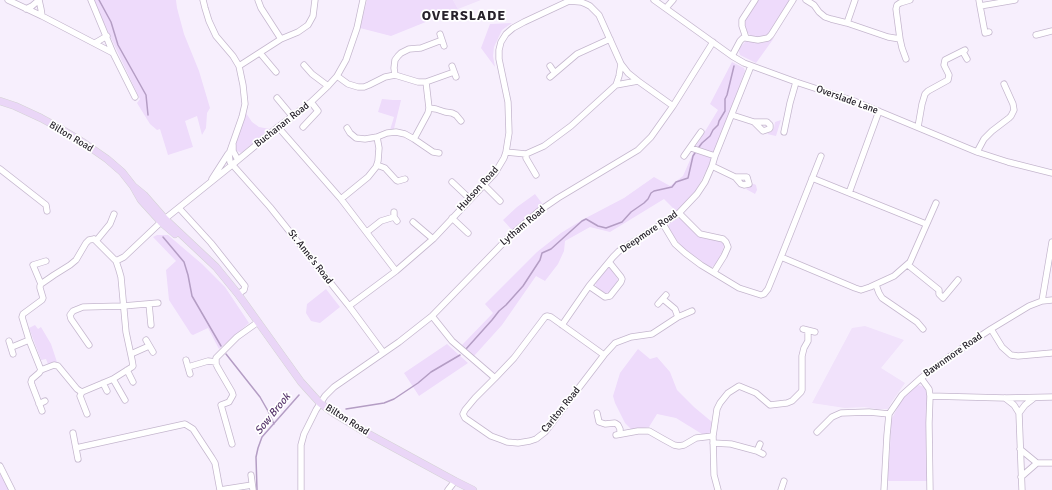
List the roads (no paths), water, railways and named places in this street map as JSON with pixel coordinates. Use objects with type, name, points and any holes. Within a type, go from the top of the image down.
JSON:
[{"type":"main road","name":"Bilton Road","points":[[0,101],[15,106],[40,118],[84,143],[107,159],[122,172],[144,195],[174,234],[216,267],[238,294],[301,382],[332,412],[473,490]]},
{"type":"main road","name":"Bilton Road","points":[[134,186],[141,200],[163,221]]},
{"type":"street","points":[[8,0],[96,43],[113,53]]},
{"type":"street","points":[[26,9],[39,0],[42,9],[42,16]]},
{"type":"street","points":[[91,0],[113,53],[135,97]]},
{"type":"street","points":[[203,0],[204,8],[216,36],[233,56],[238,66],[243,85],[244,104],[242,117],[228,154],[208,184]]},
{"type":"street","points":[[258,0],[261,8],[281,39]]},
{"type":"street","points":[[238,66],[281,39],[298,32],[308,25],[313,16],[316,0]]},
{"type":"street","name":"Buchanan Road","points":[[116,261],[124,257],[163,221],[311,102],[328,86],[337,76],[346,60],[357,28],[362,0]]},
{"type":"street","name":"Overslade Lane","points":[[654,0],[732,56],[751,66],[854,101],[977,152],[1008,162],[1052,173]]},
{"type":"street","points":[[666,8],[673,0]]},
{"type":"street","points":[[746,38],[742,26],[742,20],[755,0]]},
{"type":"street","points":[[732,56],[740,41],[746,38],[758,40],[768,38],[793,0]]},
{"type":"street","points":[[806,0],[814,5],[825,17],[888,37],[900,39]]},
{"type":"street","points":[[847,23],[855,0]]},
{"type":"street","points":[[906,60],[900,39],[896,9],[897,5],[900,3],[910,0]]},
{"type":"street","points":[[979,0],[985,33],[989,32]]},
{"type":"street","points":[[980,6],[1015,0]]},
{"type":"street","name":"Hudson Road","points":[[349,306],[433,239],[498,169],[506,152],[509,133],[508,102],[498,59],[501,42],[506,34],[513,28],[563,3],[572,1],[586,4],[595,10],[599,15],[621,64],[628,73],[638,81]]},
{"type":"street","points":[[1036,35],[1052,31]]},
{"type":"street","points":[[395,75],[394,68],[396,60],[401,53],[409,49],[443,43],[440,34]]},
{"type":"street","points":[[96,43],[107,36]]},
{"type":"street","points":[[550,76],[577,54],[610,39]]},
{"type":"street","name":"Lytham Road","points":[[301,490],[301,445],[304,434],[320,402],[334,387],[413,332],[432,316],[506,240],[540,211],[558,198],[638,150],[651,137],[673,106],[713,42]]},
{"type":"street","points":[[918,127],[925,94],[948,80],[949,75],[944,65],[945,60],[964,51],[967,59]]},
{"type":"street","points":[[260,53],[276,72]]},
{"type":"street","points":[[506,152],[526,154],[544,146],[571,126],[616,85],[621,64]]},
{"type":"street","points":[[304,65],[312,74],[328,86]]},
{"type":"street","points":[[550,66],[554,72]]},
{"type":"street","name":"Deepmore Road","points":[[562,325],[589,286],[619,251],[679,213],[697,194],[712,166],[751,66]]},
{"type":"street","points":[[337,76],[348,84],[364,87],[374,84],[385,77],[395,75],[418,82],[426,82],[454,72]]},
{"type":"street","points":[[616,85],[638,81],[673,106]]},
{"type":"street","points":[[414,139],[428,113],[429,108],[426,82]]},
{"type":"street","points":[[784,132],[796,82]]},
{"type":"street","points":[[977,152],[984,139],[992,130],[1011,116],[1014,110],[1013,104],[1004,84]]},
{"type":"street","points":[[277,98],[292,116]]},
{"type":"street","points":[[303,127],[318,111],[311,102]]},
{"type":"street","points":[[429,108],[452,113],[460,118]]},
{"type":"street","points":[[850,193],[879,111]]},
{"type":"street","points":[[732,115],[754,122]]},
{"type":"street","points":[[278,127],[341,199],[396,270]]},
{"type":"street","points":[[348,133],[360,139],[377,137],[396,132],[405,134],[434,154]]},
{"type":"street","points":[[684,156],[701,132]]},
{"type":"street","points":[[341,199],[368,177],[377,165],[379,148],[377,137]]},
{"type":"street","points":[[233,142],[233,152],[238,160]]},
{"type":"street","points":[[691,148],[715,156]]},
{"type":"street","points":[[228,154],[228,158],[232,165]]},
{"type":"street","points":[[526,154],[526,158],[536,175]]},
{"type":"street","points":[[663,224],[675,244],[685,253],[739,288],[761,295],[764,294],[768,289],[821,156]]},
{"type":"street","name":"St. Anne's Road","points":[[232,165],[270,207],[349,306],[383,352]]},
{"type":"street","points":[[377,165],[385,168],[389,171],[392,177],[400,182]]},
{"type":"street","points":[[712,166],[735,177]]},
{"type":"street","points":[[0,169],[46,205],[47,211]]},
{"type":"street","points":[[812,178],[926,224]]},
{"type":"street","points":[[452,182],[470,199]]},
{"type":"street","points":[[484,185],[500,201]]},
{"type":"street","points":[[781,257],[861,290],[876,285],[894,276],[908,265],[914,256],[936,203]]},
{"type":"street","points":[[179,208],[211,244],[244,286],[244,290],[238,294]]},
{"type":"street","points":[[679,213],[700,234],[723,239],[726,242],[728,248],[714,272]]},
{"type":"street","points":[[96,241],[110,224],[114,214]]},
{"type":"street","points":[[367,232],[381,221],[395,217]]},
{"type":"street","points":[[452,218],[467,229]]},
{"type":"street","points":[[412,221],[433,239]]},
{"type":"street","points":[[41,284],[73,263],[88,240],[96,241],[116,261],[121,277],[126,332],[133,366],[113,379],[82,392]]},
{"type":"street","points":[[1042,301],[1052,242]]},
{"type":"street","points":[[41,370],[22,317],[23,314],[43,298],[40,288],[41,284],[34,265],[46,260]]},
{"type":"street","points":[[589,286],[605,297],[610,296],[621,282],[622,278],[610,262]]},
{"type":"street","points":[[908,265],[939,290],[939,294],[943,298],[958,280]]},
{"type":"street","points":[[876,285],[882,298],[917,322],[923,329]]},
{"type":"street","points":[[658,304],[665,297],[675,309],[678,317]]},
{"type":"street","name":"Bawnmore Road","points":[[884,490],[889,414],[902,395],[921,378],[949,357],[991,329],[1023,309],[1042,301],[1052,300]]},
{"type":"street","points":[[89,345],[84,334],[71,319],[70,315],[73,311],[83,307],[158,303]]},
{"type":"street","points":[[149,304],[151,325]]},
{"type":"street","name":"Carlton Road","points":[[495,378],[465,410],[463,414],[464,418],[492,436],[507,442],[518,443],[536,439],[545,432],[604,355],[615,343],[630,337],[652,334],[678,317],[692,311]]},
{"type":"street","points":[[432,316],[452,341],[495,378],[514,358],[545,317],[548,316],[604,355]]},
{"type":"street","points":[[232,444],[221,405],[229,402],[233,395],[216,362],[218,356],[258,322]]},
{"type":"street","points":[[991,329],[1002,347],[1011,355],[1018,356],[1052,353]]},
{"type":"street","points":[[718,490],[714,475],[713,436],[717,409],[720,403],[726,395],[741,386],[756,393],[768,404],[772,405],[791,402],[802,390],[802,356],[808,341],[805,330],[815,332]]},
{"type":"street","points":[[9,341],[12,351],[29,340]]},
{"type":"street","points":[[146,340],[153,352]]},
{"type":"street","points":[[131,354],[150,346]]},
{"type":"street","points":[[186,360],[190,374]]},
{"type":"street","points":[[188,367],[208,361],[216,362]]},
{"type":"street","points":[[42,411],[31,382],[41,370],[54,365],[58,366],[77,389],[82,392]]},
{"type":"street","points":[[127,370],[133,382]]},
{"type":"street","points":[[921,378],[929,388],[930,396],[930,490]]},
{"type":"street","points":[[113,379],[125,400]]},
{"type":"street","points":[[103,383],[107,391]]},
{"type":"street","points":[[82,392],[80,396],[87,414]]},
{"type":"street","points":[[930,396],[1005,398],[1052,397]]},
{"type":"street","points":[[1005,398],[1014,405],[1019,413],[1022,490]]},
{"type":"street","points":[[1019,413],[1025,405],[1034,398]]},
{"type":"street","points":[[39,404],[45,401]]},
{"type":"street","points":[[817,432],[832,417],[841,413],[868,412],[889,414]]},
{"type":"street","points":[[597,413],[599,422],[602,424],[615,423],[618,425],[620,429],[618,434],[649,431],[679,446],[684,445],[696,438],[713,436]]},
{"type":"street","points":[[76,448],[185,424],[193,429],[215,463],[220,490],[252,487],[251,475]]},
{"type":"street","points":[[73,433],[78,459]]},
{"type":"street","points":[[713,443],[731,444],[760,452],[760,444]]},
{"type":"street","points":[[1020,449],[1037,463],[1052,463]]},
{"type":"street","points":[[1021,477],[1037,463]]},
{"type":"street","points":[[0,466],[12,490]]},
{"type":"street","points":[[448,490],[455,481]]},
{"type":"street","points":[[781,490],[784,481]]},
{"type":"waterway","points":[[99,0],[111,22],[118,45],[146,95],[148,115]]},
{"type":"waterway","points":[[699,147],[718,125],[725,111],[725,99],[734,66]]},
{"type":"waterway","points":[[466,349],[523,286],[540,260],[542,253],[551,249],[586,219],[598,226],[606,228],[622,222],[631,212],[644,203],[651,193],[672,187],[676,182],[688,178],[695,153]]},
{"type":"waterway","points":[[163,237],[184,262],[192,296],[221,346]]},
{"type":"waterway","points":[[226,354],[260,397],[274,424]]},
{"type":"waterway","points":[[346,409],[384,403],[394,399],[418,383],[431,372],[460,355]]},
{"type":"waterway","name":"Sow Brook","points":[[257,490],[256,457],[262,437],[299,395]]},
{"type":"district","name":"OVERSLADE","points":[[464,16]]}]
